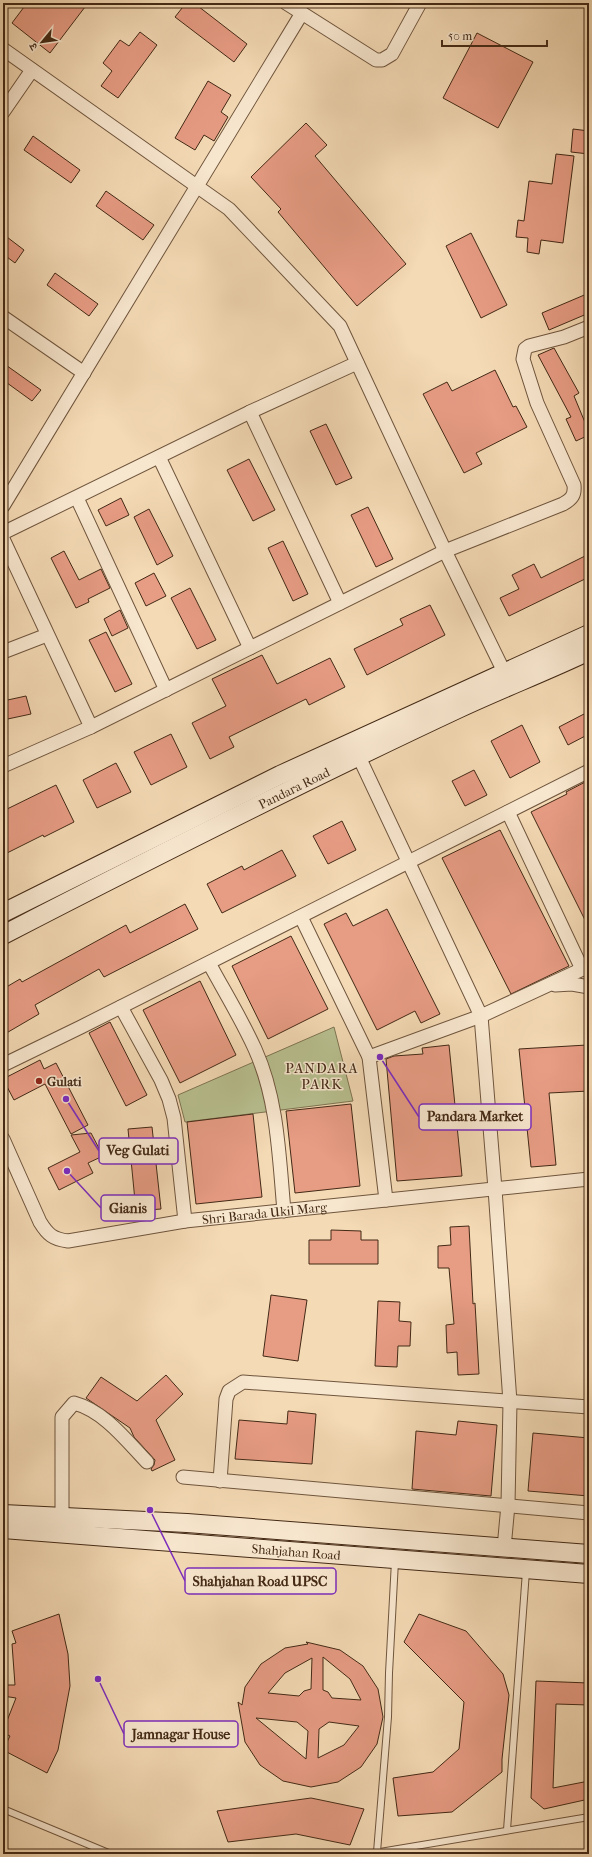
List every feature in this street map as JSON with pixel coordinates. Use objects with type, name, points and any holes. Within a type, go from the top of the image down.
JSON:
[{"type":"main road","name":"Pandara Road","points":[[3,935],[133,868],[360,757],[508,679],[589,634]]},
{"type":"main road","name":"Pandara Road","points":[[3,913],[280,776],[508,679],[589,651]]},
{"type":"main road","name":"Shahjahan Road","points":[[3,1514],[193,1523],[589,1554]]},
{"type":"main road","name":"Shahjahan Road","points":[[3,1529],[589,1574]]},
{"type":"street","points":[[286,3],[376,60],[382,60],[392,54],[420,3]]},
{"type":"street","points":[[3,506],[302,13]]},
{"type":"street","points":[[3,49],[230,209],[340,326],[445,551],[508,679]]},
{"type":"street","points":[[3,112],[32,70]]},
{"type":"street","points":[[3,317],[84,373]]},
{"type":"street","points":[[3,766],[91,728],[445,551],[564,504],[570,500],[575,494],[574,486],[537,403],[523,359],[525,349],[529,346],[564,337],[589,328]]},
{"type":"street","points":[[3,533],[250,412],[357,363]]},
{"type":"street","points":[[250,412],[340,603]]},
{"type":"street","points":[[159,457],[250,648]]},
{"type":"street","points":[[77,498],[166,690]]},
{"type":"street","points":[[3,539],[91,728]]},
{"type":"street","points":[[3,652],[47,635]]},
{"type":"street","points":[[360,757],[481,1016],[510,1402],[508,1505],[504,1548]]},
{"type":"street","points":[[3,1065],[210,963],[589,771]]},
{"type":"street","points":[[369,1057],[481,1016],[586,967],[508,812]]},
{"type":"street","points":[[301,917],[369,1057],[386,1200]]},
{"type":"street","points":[[210,963],[255,1050],[265,1080],[276,1121],[284,1211]]},
{"type":"street","points":[[545,986],[572,984],[589,986]]},
{"type":"street","points":[[572,984],[589,994]]},
{"type":"street","points":[[121,1007],[161,1080],[169,1099],[174,1118],[185,1221]]},
{"type":"street","name":"Shri Barada Ukil Marg","points":[[3,1139],[40,1222],[48,1234],[55,1239],[68,1241],[185,1221],[589,1180]]},
{"type":"street","points":[[220,1480],[226,1399],[229,1391],[243,1382],[589,1407]]},
{"type":"street","points":[[62,1517],[62,1417],[74,1402],[86,1406],[111,1424],[146,1462]]},
{"type":"street","points":[[183,1477],[589,1513]]},
{"type":"lane","points":[[377,1852],[388,1716],[395,1559]]},
{"type":"lane","points":[[507,1830],[526,1569]]},
{"type":"lane","points":[[3,1809],[111,1854]]},
{"type":"lane","points":[[368,1854],[589,1817]]},
{"type":"green space","points":[[334,1027],[353,1101],[185,1122],[178,1095]]},
{"type":"building","points":[[27,3],[88,3],[50,53],[12,23]]},
{"type":"building","points":[[186,3],[194,3],[247,44],[234,62],[175,17]]},
{"type":"building","points":[[140,32],[157,45],[118,98],[101,86],[112,71],[103,63],[120,40],[129,46]]},
{"type":"building","points":[[477,33],[533,62],[498,128],[443,98]]},
{"type":"building","points":[[208,81],[231,95],[221,112],[228,117],[214,141],[204,135],[195,150],[175,138]]},
{"type":"building","points":[[306,123],[327,145],[315,156],[406,264],[357,306],[278,212],[281,209],[251,177]]},
{"type":"building","points":[[573,129],[589,131],[589,154],[571,152]]},
{"type":"building","points":[[33,136],[80,170],[71,183],[24,150]]},
{"type":"building","points":[[556,154],[574,156],[563,243],[541,240],[539,254],[527,252],[528,238],[516,237],[518,220],[524,221],[529,181],[552,184]]},
{"type":"building","points":[[106,191],[154,225],[143,240],[96,206]]},
{"type":"building","points":[[471,233],[507,305],[481,318],[446,246]]},
{"type":"building","points":[[3,234],[24,250],[15,263],[3,254]]},
{"type":"building","points":[[55,273],[98,304],[89,316],[47,285]]},
{"type":"building","points":[[589,293],[589,313],[549,330],[542,313]]},
{"type":"building","points":[[554,348],[579,393],[574,396],[589,432],[589,435],[576,441],[566,419],[571,417],[538,355]]},
{"type":"building","points":[[3,363],[41,390],[32,401],[3,380]]},
{"type":"building","points":[[495,370],[513,407],[516,406],[527,427],[476,453],[482,464],[464,473],[423,394],[447,382],[452,391]]},
{"type":"building","points":[[326,424],[352,478],[336,485],[310,431]]},
{"type":"building","points":[[249,459],[275,510],[253,521],[227,470]]},
{"type":"building","points":[[121,498],[129,515],[106,526],[98,510]]},
{"type":"building","points":[[368,507],[393,559],[376,567],[351,515]]},
{"type":"building","points":[[149,509],[173,556],[157,565],[134,517]]},
{"type":"building","points":[[283,541],[308,594],[293,601],[268,548]]},
{"type":"building","points":[[64,551],[79,580],[101,569],[110,588],[88,599],[89,602],[76,608],[51,558]]},
{"type":"building","points":[[589,554],[589,577],[509,616],[500,598],[519,589],[512,575],[534,564],[541,578]]},
{"type":"building","points":[[154,573],[166,596],[146,606],[135,583]]},
{"type":"building","points":[[190,588],[216,640],[197,649],[171,598]]},
{"type":"building","points":[[430,605],[445,635],[367,675],[354,649],[403,625],[400,619]]},
{"type":"building","points":[[120,610],[128,628],[112,636],[104,619]]},
{"type":"building","points":[[106,632],[132,684],[115,692],[89,640]]},
{"type":"building","points":[[262,655],[277,684],[330,658],[345,687],[309,705],[306,699],[229,737],[234,747],[210,759],[192,723],[226,706],[212,679]]},
{"type":"building","points":[[26,696],[31,714],[3,720],[3,701]]},
{"type":"building","points":[[584,714],[589,723],[589,734],[568,745],[559,727]]},
{"type":"building","points":[[522,725],[540,762],[510,778],[491,741]]},
{"type":"building","points":[[171,734],[187,767],[151,785],[134,752]]},
{"type":"building","points":[[116,763],[131,792],[97,808],[83,780]]},
{"type":"building","points":[[474,770],[487,795],[465,806],[452,781]]},
{"type":"building","points":[[589,780],[589,928],[531,812],[567,794],[566,792]]},
{"type":"building","points":[[56,785],[74,822],[44,837],[43,835],[3,855],[3,811]]},
{"type":"building","points":[[342,821],[356,850],[328,864],[313,836]]},
{"type":"building","points":[[500,830],[569,966],[511,994],[442,858]]},
{"type":"building","points":[[282,850],[296,876],[222,913],[207,884],[242,866],[244,870]]},
{"type":"building","points":[[185,904],[198,929],[104,977],[99,969],[35,1005],[39,1014],[3,1035],[3,989],[20,979],[22,982],[126,925],[130,933]]},
{"type":"building","points":[[387,909],[440,1014],[421,1023],[415,1011],[377,1030],[324,924],[346,913],[353,926]]},
{"type":"building","points":[[291,936],[328,1009],[268,1039],[232,966]]},
{"type":"building","points":[[200,981],[236,1055],[180,1083],[143,1010]]},
{"type":"building","points":[[110,1022],[147,1095],[126,1106],[89,1033]]},
{"type":"building","points":[[449,1045],[462,1176],[397,1181],[386,1059],[394,1056],[423,1054],[422,1048]]},
{"type":"building","points":[[587,1045],[589,1091],[549,1093],[556,1165],[531,1167],[519,1049]]},
{"type":"building","points":[[40,1060],[44,1069],[56,1063],[88,1125],[71,1134],[45,1084],[14,1100],[3,1079]]},
{"type":"building","points":[[351,1104],[360,1186],[295,1193],[286,1111]]},
{"type":"building","points":[[253,1114],[262,1197],[196,1204],[187,1122]]},
{"type":"building","points":[[152,1127],[161,1209],[136,1211],[128,1129]]},
{"type":"building","points":[[91,1133],[103,1156],[88,1163],[93,1173],[59,1190],[48,1168],[80,1152],[71,1135]]},
{"type":"building","points":[[469,1226],[473,1304],[475,1303],[479,1374],[458,1375],[457,1352],[447,1353],[446,1325],[454,1324],[449,1268],[438,1268],[438,1246],[451,1245],[450,1227]]},
{"type":"building","points":[[331,1230],[361,1231],[361,1240],[378,1240],[378,1264],[309,1264],[309,1240],[331,1240]]},
{"type":"building","points":[[271,1295],[307,1300],[298,1361],[263,1356]]},
{"type":"building","points":[[378,1301],[400,1302],[399,1321],[411,1322],[410,1346],[398,1346],[397,1367],[375,1366]]},
{"type":"building","points":[[166,1375],[183,1394],[156,1420],[175,1460],[152,1471],[151,1469],[155,1460],[134,1437],[130,1428],[86,1398],[101,1377],[137,1401]]},
{"type":"building","points":[[288,1411],[316,1414],[312,1464],[235,1459],[239,1420],[287,1424]]},
{"type":"building","points":[[458,1421],[497,1425],[491,1496],[412,1489],[416,1431],[456,1435]]},
{"type":"building","points":[[533,1433],[589,1438],[589,1496],[528,1491]]},
{"type":"building","points":[[59,1614],[68,1654],[70,1686],[58,1750],[47,1773],[3,1750],[10,1736],[3,1733],[3,1731],[16,1698],[3,1696],[3,1685],[15,1685],[12,1644],[16,1643],[12,1631]]},
{"type":"building","points":[[419,1614],[466,1631],[503,1674],[509,1695],[502,1772],[452,1812],[398,1816],[393,1778],[433,1772],[459,1749],[464,1702],[404,1642]]},
{"type":"building","points":[[306,1642],[340,1650],[363,1666],[378,1689],[383,1717],[377,1744],[361,1767],[338,1782],[311,1787],[283,1781],[260,1765],[245,1742],[238,1702],[242,1705],[245,1687],[261,1664],[285,1648],[308,1644]],"holes":[[[323,1657],[350,1679],[361,1700],[332,1698],[328,1692],[323,1690]],[[312,1658],[311,1689],[304,1691],[299,1696],[268,1693],[285,1673]],[[256,1718],[297,1722],[308,1731],[306,1759]],[[329,1722],[359,1726],[344,1745],[318,1758],[319,1729]]]},
{"type":"building","points":[[536,1681],[589,1683],[589,1705],[556,1704],[553,1788],[589,1781],[589,1799],[544,1809],[531,1798]]},
{"type":"building","points":[[311,1798],[364,1809],[350,1845],[296,1834],[228,1842],[217,1811]]},
{"type":"place","name":"Pandara Market","points":[[380,1057]]},
{"type":"place","name":"Gulati","points":[[39,1081]]},
{"type":"place","name":"Veg Gulati","points":[[66,1099]]},
{"type":"place","name":"Gianis","points":[[67,1171]]},
{"type":"place","name":"Shahjahan Road UPSC","points":[[150,1510]]},
{"type":"place","name":"Jamnagar House","points":[[98,1679]]},
{"type":"district","name":"PANDARA PARK","points":[[322,1076]]}]
